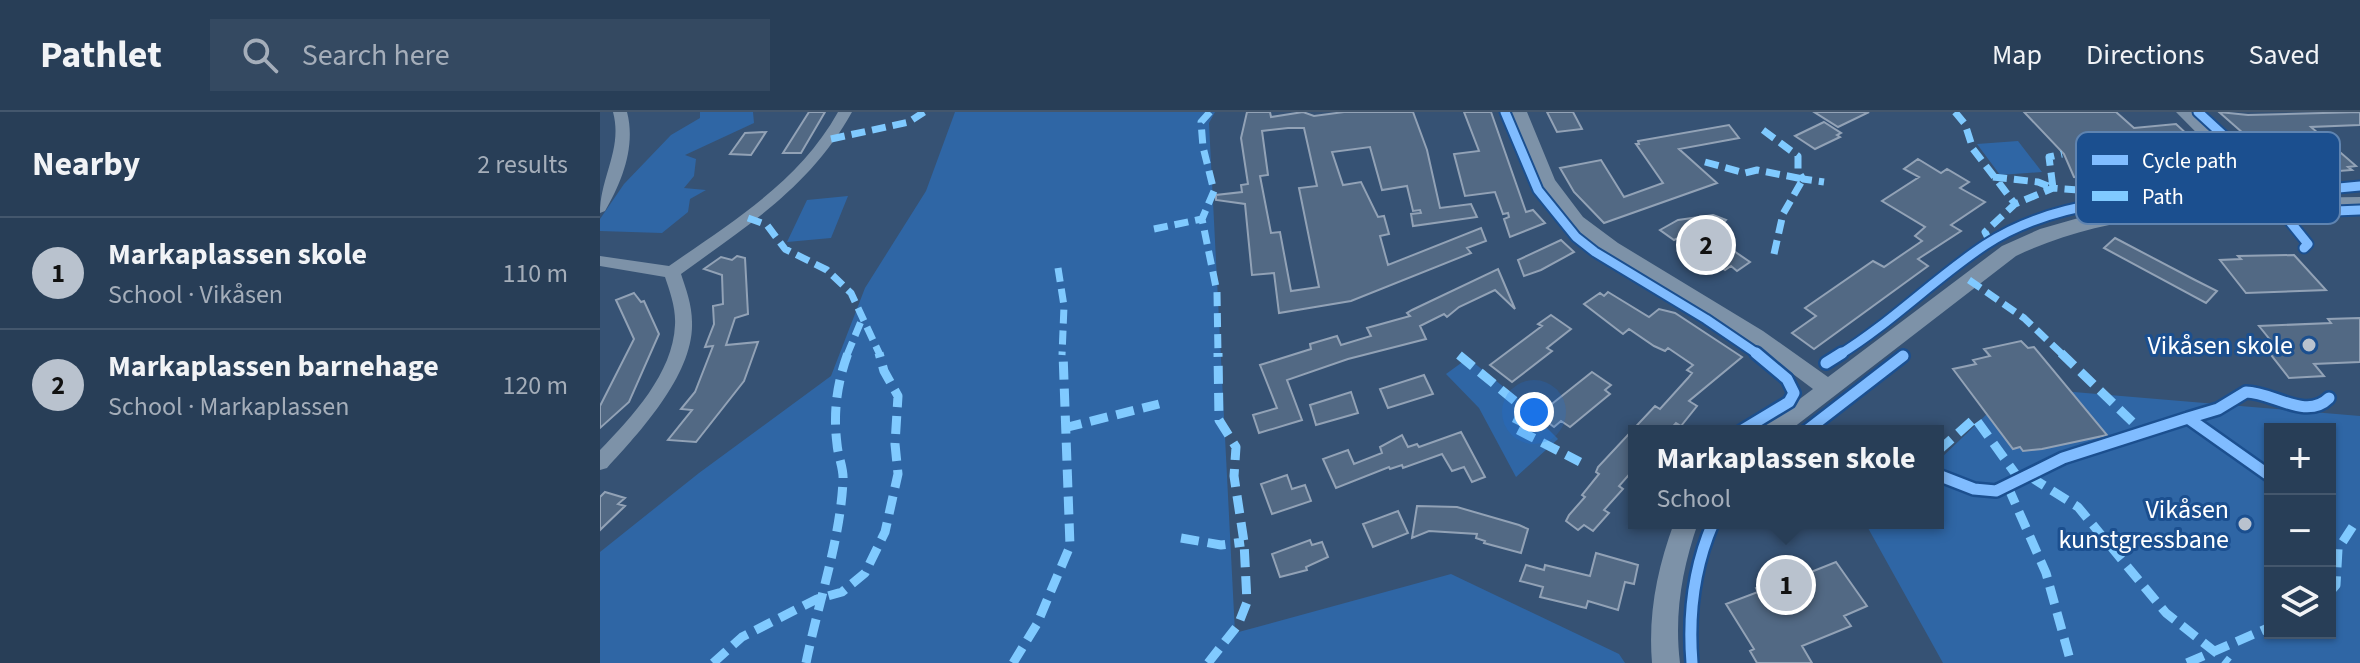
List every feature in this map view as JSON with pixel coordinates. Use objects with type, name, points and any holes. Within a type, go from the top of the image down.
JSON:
[{"type":"street","points":[[600,208],[623,148],[624,123],[620,112]]},
{"type":"street","points":[[600,261],[672,272],[804,173],[831,139],[845,112]]},
{"type":"street","points":[[1519,112],[1546,181],[1576,221],[1611,248],[1756,336],[1828,388]]},
{"type":"street","points":[[2184,112],[2204,132]]},
{"type":"street","points":[[2340,203],[2360,203]]},
{"type":"street","points":[[1781,425],[2009,251],[2053,229],[2077,224]]},
{"type":"street","points":[[600,462],[632,430],[650,404],[678,349],[684,327],[672,272]]},
{"type":"street","points":[[1666,663],[1664,624],[1668,582],[1684,529]]},
{"type":"shaded area","points":[[700,112],[753,112],[754,123],[685,155],[696,159],[694,176],[684,188],[706,190],[690,199],[688,212],[662,233],[600,231],[600,219],[624,184],[671,135],[700,118]]},
{"type":"shaded area","points":[[955,112],[1215,112],[1209,123],[1235,633],[1451,574],[1619,654],[1625,663],[600,663],[600,552],[699,473],[831,376],[865,288],[926,191]]},
{"type":"shaded area","points":[[2018,141],[2042,172],[2000,175],[1977,144]]},
{"type":"shaded area","points":[[848,196],[831,238],[787,242],[807,200]]},
{"type":"shaded area","points":[[1468,358],[1516,397],[1558,439],[1516,477],[1479,408],[1446,374]]},
{"type":"shaded area","points":[[2015,387],[2360,416],[2360,663],[1943,663],[1869,529],[1944,529],[1944,455]]},
{"type":"building","points":[[809,112],[825,112],[801,153],[783,153]]},
{"type":"building","points":[[1247,112],[1270,112],[1271,117],[1303,112],[1314,116],[1344,112],[1413,112],[1427,150],[1440,208],[1471,204],[1477,217],[1413,226],[1411,214],[1421,213],[1420,210],[1413,211],[1407,186],[1382,190],[1370,147],[1332,152],[1343,185],[1361,182],[1378,217],[1384,216],[1389,234],[1380,236],[1388,265],[1481,228],[1486,241],[1467,248],[1471,253],[1351,301],[1279,313],[1274,273],[1252,275],[1245,204],[1216,200],[1216,195],[1242,192],[1241,185],[1248,184],[1241,138]],"holes":[[[1304,128],[1317,186],[1299,188],[1319,287],[1291,291],[1280,232],[1271,233],[1260,176],[1268,175],[1262,131]]]},
{"type":"building","points":[[1464,112],[1491,112],[1526,212],[1533,210],[1545,223],[1510,237],[1504,219],[1509,217],[1508,213],[1503,214],[1495,192],[1465,196],[1454,154],[1479,151]]},
{"type":"building","points":[[1547,112],[1573,112],[1582,129],[1557,132]]},
{"type":"building","points":[[1814,112],[1869,112],[1838,127]]},
{"type":"building","points":[[2024,112],[2116,112],[2134,128],[2176,124],[2185,132],[2076,132],[2076,177],[2064,154]]},
{"type":"building","points":[[2219,112],[2248,115],[2360,112],[2360,125],[2311,127],[2317,132],[2242,132]]},
{"type":"building","points":[[1824,122],[1841,133],[1837,135],[1840,137],[1815,149],[1795,136]]},
{"type":"building","points":[[1729,125],[1739,138],[1679,149],[1717,183],[1604,223],[1574,192],[1560,168],[1601,160],[1624,197],[1663,183],[1636,144],[1639,144],[1638,141]]},
{"type":"building","points":[[766,132],[751,155],[730,154],[745,133]]},
{"type":"building","points":[[2340,152],[2356,166],[2348,167],[2352,170],[2340,171]]},
{"type":"building","points":[[1918,159],[1941,173],[1947,169],[1969,182],[1960,188],[1985,202],[1951,225],[1961,231],[1918,259],[1928,266],[1814,349],[1792,333],[1816,316],[1805,308],[1873,261],[1884,267],[1922,241],[1915,236],[1925,227],[1882,201],[1919,177],[1904,169]]},
{"type":"building","points":[[1713,215],[1726,220],[1712,236],[1750,262],[1737,271],[1731,266],[1725,270],[1680,237],[1674,240],[1660,230],[1678,220]]},
{"type":"building","points":[[2115,238],[2217,291],[2206,303],[2104,248]]},
{"type":"building","points":[[1561,240],[1574,252],[1524,276],[1518,260]]},
{"type":"building","points":[[2294,255],[2326,290],[2246,293],[2220,260],[2241,259],[2238,256]]},
{"type":"building","points":[[737,256],[745,258],[748,314],[735,318],[726,345],[758,342],[744,381],[696,442],[668,440],[692,410],[681,409],[695,392],[713,346],[705,347],[714,324],[713,306],[723,304],[722,275],[704,269],[721,257],[732,260]]},
{"type":"building","points":[[1498,269],[1515,309],[1495,290],[1459,307],[1447,317],[1444,314],[1420,326],[1426,339],[1348,359],[1287,380],[1302,420],[1259,433],[1253,415],[1277,408],[1260,365],[1311,349],[1310,344],[1337,336],[1341,345],[1371,336],[1367,328],[1410,316],[1407,313],[1412,310]]},
{"type":"building","points":[[1608,292],[1649,317],[1659,309],[1675,313],[1742,357],[1689,401],[1697,406],[1682,425],[1637,425],[1655,406],[1660,409],[1692,373],[1687,370],[1693,365],[1668,348],[1665,351],[1654,346],[1629,329],[1623,334],[1584,304],[1600,293],[1604,296]]},
{"type":"building","points":[[634,293],[641,302],[644,301],[659,334],[629,402],[600,428],[600,406],[634,339],[616,300]]},
{"type":"building","points":[[1551,315],[1571,329],[1547,348],[1552,351],[1512,382],[1490,365],[1542,326],[1538,324]]},
{"type":"building","name":"Vikåsen skole","points":[[2360,318],[2360,362],[2314,364],[2324,376],[2289,378],[2261,342],[2271,341],[2259,326],[2331,323],[2328,319]]},
{"type":"building","points":[[2021,341],[2028,348],[2034,347],[2107,435],[2042,449],[2013,449],[1953,369],[1976,364],[1973,360],[1990,356],[1984,349]]},
{"type":"building","points":[[1592,372],[1611,385],[1605,390],[1610,394],[1570,427],[1561,421],[1554,427],[1538,415]]},
{"type":"building","points":[[1424,375],[1433,394],[1388,408],[1380,389]]},
{"type":"building","points":[[1351,392],[1358,413],[1316,425],[1310,405]]},
{"type":"building","points":[[1461,432],[1485,477],[1472,482],[1464,467],[1452,471],[1442,454],[1403,468],[1402,465],[1389,467],[1336,488],[1323,459],[1348,450],[1354,464],[1382,453],[1380,447],[1402,435],[1408,447],[1417,444],[1419,447]]},
{"type":"building","points":[[1628,435],[1628,476],[1619,486],[1623,489],[1604,510],[1609,513],[1593,531],[1584,525],[1578,530],[1566,521],[1599,474],[1596,472]]},
{"type":"building","points":[[1287,475],[1292,489],[1305,485],[1311,501],[1272,514],[1261,484]]},
{"type":"building","points":[[605,492],[625,498],[618,504],[625,506],[600,530],[600,497]]},
{"type":"building","points":[[1417,506],[1457,507],[1528,529],[1521,553],[1484,543],[1476,538],[1477,534],[1429,531],[1412,538]]},
{"type":"building","points":[[1398,511],[1408,533],[1373,547],[1363,524]]},
{"type":"building","points":[[1310,540],[1312,545],[1322,542],[1328,557],[1306,567],[1307,570],[1280,577],[1272,554]]},
{"type":"building","points":[[1596,553],[1638,565],[1634,584],[1625,582],[1618,610],[1588,601],[1586,608],[1540,597],[1543,587],[1520,581],[1526,565],[1544,570],[1545,565],[1590,576]]},
{"type":"building","points":[[1836,562],[1867,606],[1844,616],[1851,626],[1802,646],[1812,663],[1757,663],[1750,651],[1754,649],[1726,604],[1758,592],[1756,588],[1803,570],[1806,574]]},
{"type":"marked path","points":[[831,139],[909,122],[924,112]]},
{"type":"marked path","points":[[1208,663],[1238,625],[1247,602],[1244,542],[1234,476],[1236,447],[1219,420],[1217,292],[1202,219],[1214,191],[1203,147],[1201,122],[1210,112]]},
{"type":"marked path","points":[[1955,112],[1965,124],[1973,149],[2015,204]]},
{"type":"marked path","points":[[1763,130],[1798,156],[1798,171],[1803,179],[1824,182]]},
{"type":"marked path","points":[[1993,177],[2038,182],[2053,188],[2049,157],[2062,154]]},
{"type":"marked path","points":[[1705,162],[1745,173],[1757,170],[1803,179],[1783,214],[1774,254]]},
{"type":"marked path","points":[[1990,242],[1985,232],[2015,204],[2053,188],[2076,190]]},
{"type":"marked path","points":[[713,663],[742,637],[817,599],[842,592],[865,573],[885,532],[898,474],[895,444],[898,396],[851,293],[827,270],[785,249],[767,225],[748,218]]},
{"type":"marked path","points":[[1154,229],[1202,219]]},
{"type":"marked path","points":[[1013,663],[1037,624],[1070,546],[1062,369],[1064,306],[1058,268]]},
{"type":"marked path","points":[[1969,280],[2024,318],[2142,431]]},
{"type":"marked path","points":[[806,663],[843,481],[835,426],[839,380],[862,319]]},
{"type":"marked path","points":[[1459,355],[1516,402],[1522,412],[1514,428],[1580,462]]},
{"type":"marked path","points":[[1064,428],[1159,404]]},
{"type":"marked path","points":[[1944,446],[1975,418],[2020,480]]},
{"type":"marked path","points":[[2029,476],[2078,507],[2166,613],[2229,663]]},
{"type":"marked path","points":[[2008,487],[2046,573],[2062,621],[2071,663]]},
{"type":"marked path","points":[[2336,585],[2338,549],[2355,523]]},
{"type":"marked path","points":[[1181,538],[1221,545],[1244,542]]},
{"type":"marked path","points":[[2187,663],[2264,630]]},
{"type":"cycle path","points":[[1505,112],[1538,190],[1576,237],[1595,252],[1740,341],[1787,379],[1794,393],[1789,402],[1751,425]]},
{"type":"cycle path","points":[[2198,112],[2220,132]]},
{"type":"cycle path","points":[[2340,188],[2360,186]]},
{"type":"cycle path","points":[[1826,363],[1867,336],[1989,243],[2019,227],[2076,209]]},
{"type":"cycle path","points":[[2340,211],[2360,210]]},
{"type":"cycle path","points":[[2292,224],[2308,244],[2304,248]]},
{"type":"cycle path","points":[[1814,425],[1903,356]]},
{"type":"cycle path","points":[[2188,418],[2218,409],[2246,392],[2303,407],[2314,407],[2329,398]]},
{"type":"cycle path","points":[[1944,477],[1974,489],[1996,491],[2063,458],[2188,418],[2264,472]]},
{"type":"cycle path","points":[[1692,663],[1692,592],[1711,529]]},
{"type":"place","name":"Markaplassen barnehage","points":[[1706,245]]},
{"type":"place","name":"Vikåsen skole","points":[[2309,345]]},
{"type":"place","name":"Vikåsen kunstgressbane","points":[[2245,524]]},
{"type":"place","name":"Markaplassen skole","points":[[1786,585]]}]
